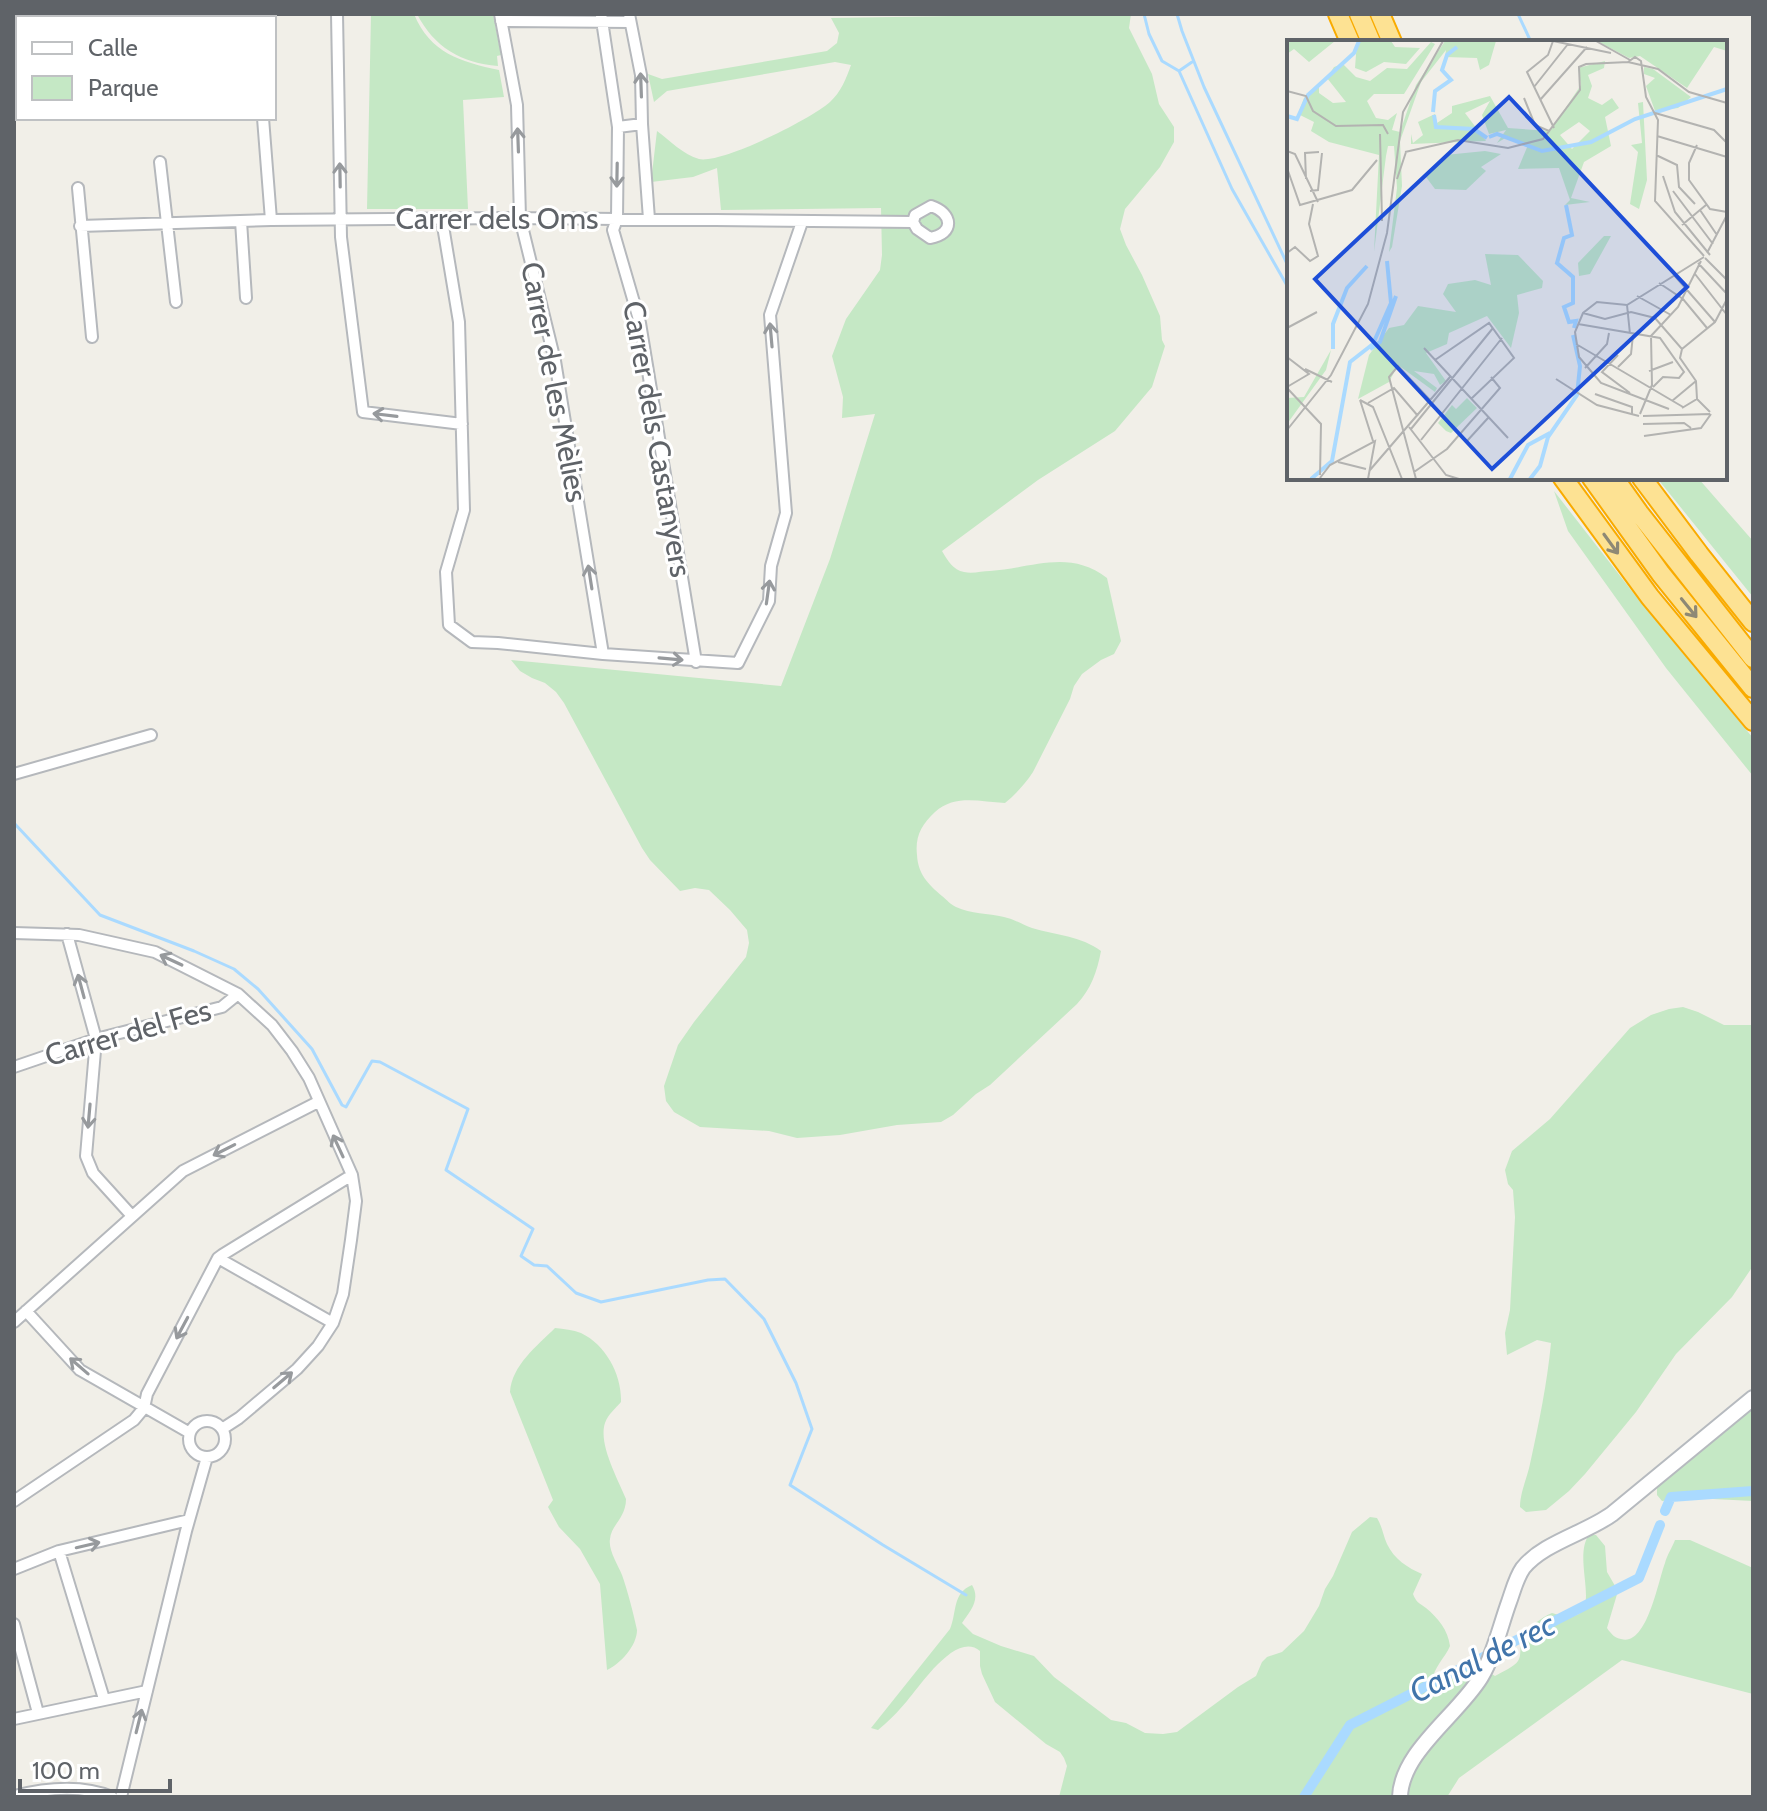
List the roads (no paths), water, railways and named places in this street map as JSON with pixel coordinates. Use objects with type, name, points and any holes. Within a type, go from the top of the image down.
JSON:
[{"type":"highway","points":[[1338,14],[1349,40]]},
{"type":"highway","points":[[1359,14],[1370,40]]},
{"type":"highway","points":[[1380,14],[1391,40]]},
{"type":"highway","points":[[1564,480],[1650,597],[1753,721]]},
{"type":"highway","points":[[1593,480],[1661,574],[1753,688]]},
{"type":"highway","points":[[1615,480],[1753,658]]},
{"type":"highway","points":[[1644,480],[1753,622]]},
{"type":"street","points":[[337,14],[341,237],[363,412],[462,424]]},
{"type":"street","points":[[500,18],[630,18],[641,75],[649,219]]},
{"type":"street","name":"Carrer de les Mèlies","points":[[500,18],[517,105],[520,218],[555,361],[603,654]]},
{"type":"street","name":"Carrer dels Castanyers","points":[[602,18],[618,127],[617,219],[613,230],[640,323],[696,662]]},
{"type":"street","points":[[263,120],[271,220]]},
{"type":"street","points":[[618,127],[642,124]]},
{"type":"street","points":[[160,162],[176,302]]},
{"type":"street","points":[[78,188],[92,337]]},
{"type":"street","name":"Carrer dels Oms","points":[[80,226],[271,220],[520,218],[913,222]]},
{"type":"street","points":[[442,220],[459,322],[464,510],[446,572],[449,625],[472,642],[738,663],[769,601],[771,566],[786,513],[770,315],[802,222]]},
{"type":"street","points":[[241,221],[246,298]]},
{"type":"street","points":[[14,774],[151,735]]},
{"type":"street","points":[[14,933],[67,934],[155,952],[238,994],[272,1025],[292,1051],[309,1078],[352,1175],[356,1201],[351,1240],[343,1294],[333,1323],[297,1369],[222,1429]]},
{"type":"street","points":[[67,934],[96,1039],[86,1156],[93,1173],[132,1216]]},
{"type":"street","name":"Carrer del Fes","points":[[14,1067],[96,1039],[222,1007],[238,994]]},
{"type":"street","points":[[14,1322],[183,1171],[318,1102]]},
{"type":"street","points":[[14,1501],[134,1420],[144,1408],[147,1394],[218,1258],[352,1175]]},
{"type":"street","points":[[218,1258],[333,1323]]},
{"type":"street","points":[[26,1311],[80,1370],[190,1433]]},
{"type":"street","points":[[1400,1797],[1400,1786],[1410,1763],[1482,1675],[1522,1570],[1546,1550],[1600,1523],[1753,1398]]},
{"type":"street","points":[[206,1421],[222,1429],[223,1447],[212,1456],[197,1454],[193,1450],[190,1433],[196,1426],[206,1421]]},
{"type":"street","points":[[121,1797],[207,1457]]},
{"type":"street","points":[[14,1569],[59,1551],[189,1520]]},
{"type":"street","points":[[59,1551],[104,1699]]},
{"type":"street","points":[[14,1624],[38,1713]]},
{"type":"street","points":[[14,1719],[147,1691]]},
{"type":"street","points":[[14,1796],[35,1790],[65,1788],[112,1797]]},
{"type":"waterway","points":[[1144,14],[1149,34],[1162,61],[1179,71],[1232,189],[1287,285]]},
{"type":"waterway","points":[[1177,14],[1204,87],[1287,264]]},
{"type":"waterway","points":[[1518,14],[1530,40]]},
{"type":"waterway","points":[[1179,71],[1192,62]]},
{"type":"waterway","points":[[14,823],[100,915],[234,969],[258,989],[312,1049],[342,1105],[346,1107],[372,1061],[380,1062],[468,1109],[446,1170],[533,1229],[521,1256],[534,1265],[547,1266],[576,1293],[601,1302],[725,1279],[764,1319],[796,1383],[812,1429],[790,1485],[966,1595]]},
{"type":"waterway","name":"Canal de rec","points":[[1665,1511],[1671,1497],[1753,1491]]},
{"type":"waterway","name":"Canal de rec","points":[[1304,1797],[1350,1725],[1639,1578],[1660,1525]]}]
